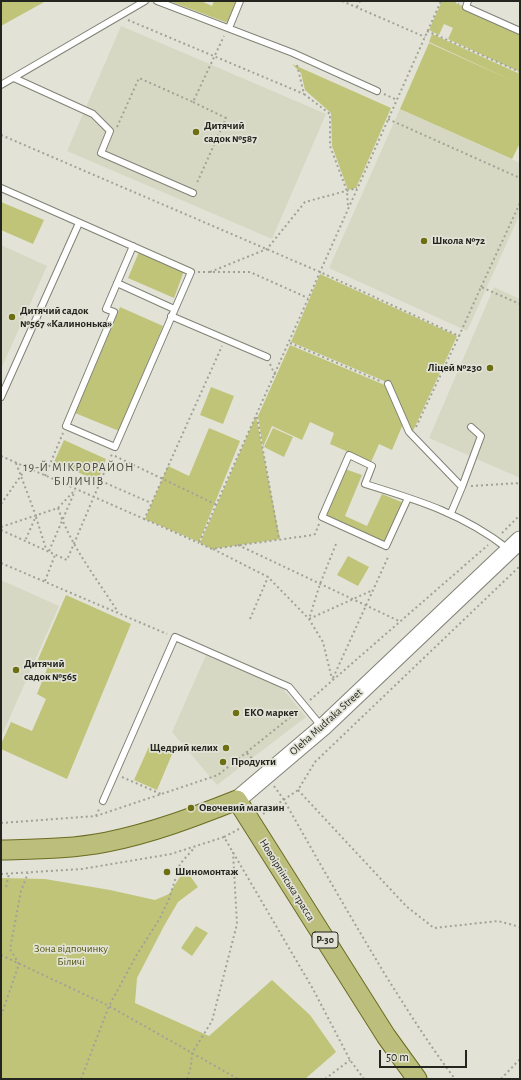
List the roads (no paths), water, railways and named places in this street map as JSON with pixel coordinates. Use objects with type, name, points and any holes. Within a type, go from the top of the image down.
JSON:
[{"type":"main road","name":"Oleha Mudraka Street","points":[[1,850],[50,848],[106,842],[151,832],[237,800]]},
{"type":"main road","name":"Новоірпінська трасса","points":[[237,800],[382,1029],[417,1079]]},
{"type":"street","name":"Oleha Mudraka Street","points":[[237,800],[322,727],[515,545]]},
{"type":"lane","points":[[1,85],[145,1]]},
{"type":"lane","points":[[157,1],[293,53],[377,91]]},
{"type":"lane","points":[[229,28],[240,1]]},
{"type":"lane","points":[[468,1],[466,7],[520,31]]},
{"type":"lane","points":[[14,78],[93,114],[110,131],[101,153],[193,193]]},
{"type":"lane","points":[[1,188],[79,222],[133,246],[191,272],[115,448],[66,426],[114,312],[106,309],[133,246]]},
{"type":"lane","points":[[1,397],[79,222]]},
{"type":"lane","points":[[117,283],[174,309]]},
{"type":"lane","points":[[171,316],[267,357]]},
{"type":"lane","points":[[388,384],[409,432],[462,487]]},
{"type":"lane","points":[[451,513],[481,436],[471,427]]},
{"type":"lane","points":[[408,498],[386,546],[322,517],[349,455],[372,466],[365,484],[408,498],[451,513],[495,539],[515,545]]},
{"type":"lane","points":[[103,801],[175,637],[288,687],[322,727]]},
{"type":"place","name":"Дитячий садок №587","points":[[196,132]]},
{"type":"place","name":"Школа №72","points":[[424,241]]},
{"type":"place","name":"Дитячий садок №567 «Калинонька»","points":[[12,317]]},
{"type":"place","name":"Ліцей №230","points":[[490,368]]},
{"type":"place","name":"Дитячий садок №565","points":[[16,670]]},
{"type":"place","name":"ЕКО маркет","points":[[236,713]]},
{"type":"place","name":"Щедрий келих","points":[[226,748]]},
{"type":"place","name":"Продукти","points":[[223,762]]},
{"type":"place","name":"Овочевий магазин","points":[[191,808]]},
{"type":"place","name":"Шиномонтаж","points":[[167,872]]},
{"type":"district","name":"19-Й МІКРОРАЙОН БІЛИЧІВ","points":[[79,474]]},
{"type":"park label","name":"Зона відпочинку Біличі","points":[[71,955]]}]
